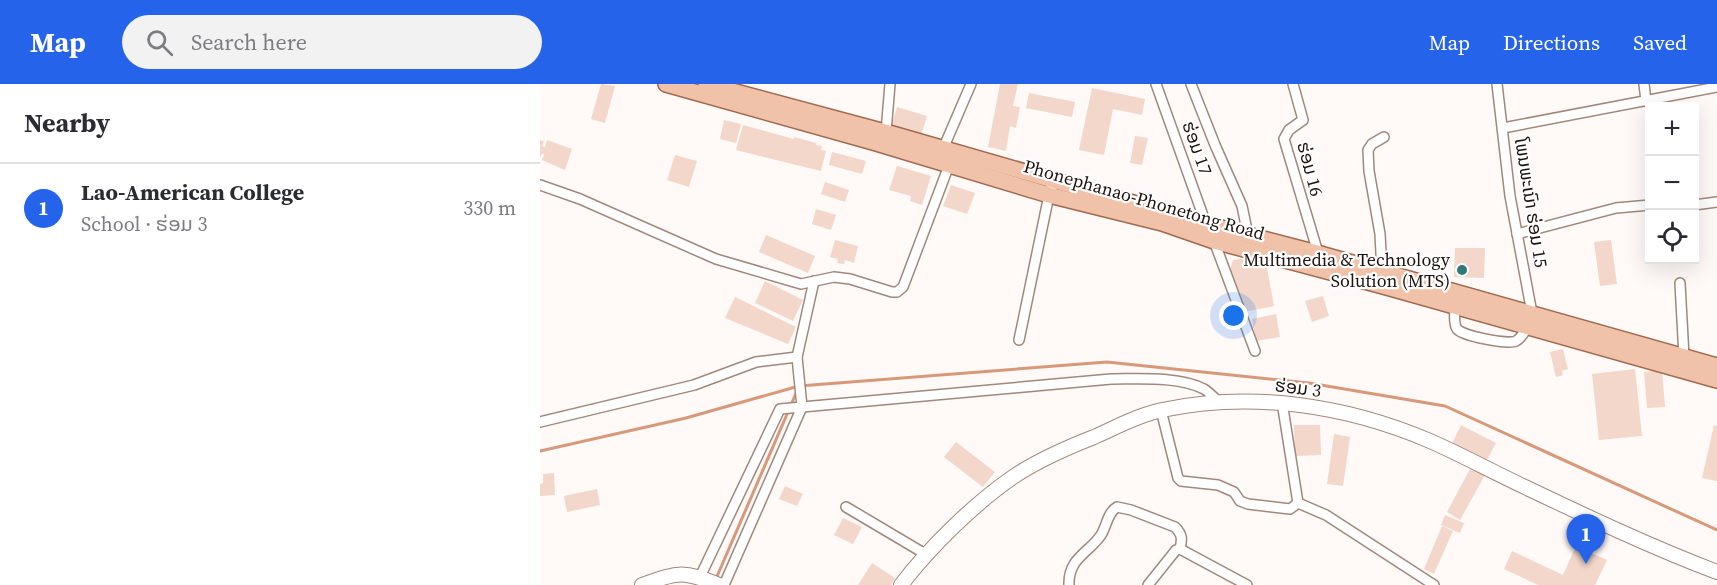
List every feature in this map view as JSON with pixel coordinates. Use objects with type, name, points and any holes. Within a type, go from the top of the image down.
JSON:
[{"type":"main road","name":"Phonephanao-Phonetong Road","points":[[666,84],[949,155]]},
{"type":"main road","name":"Phonephanao-Phonetong Road","points":[[706,84],[886,132],[1051,188],[1163,218],[1206,224],[1382,272],[1717,380]]},
{"type":"main road","name":"Phonephanao-Phonetong Road","points":[[1163,218],[1214,241],[1455,306],[1530,320],[1717,366]]},
{"type":"street","points":[[886,132],[890,84]]},
{"type":"street","points":[[540,185],[580,199],[716,259],[801,284],[834,277],[850,279],[888,292],[900,290],[949,155],[971,84]]},
{"type":"street","name":"ຮ່ອມ 17","points":[[1156,84],[1206,224]]},
{"type":"street","points":[[1191,84],[1242,206],[1248,235]]},
{"type":"street","name":"ຮ່ອມ 16","points":[[1293,84],[1303,120],[1289,130],[1284,139],[1317,253],[1325,270]]},
{"type":"street","name":"ໂພນພະເນົາ ຮ່ອມ 15","points":[[1497,84],[1510,196],[1530,320]]},
{"type":"street","points":[[1644,84],[1646,101]]},
{"type":"street","points":[[1503,128],[1717,87]]},
{"type":"street","points":[[1382,272],[1380,234],[1369,171],[1368,150],[1372,144],[1384,137]]},
{"type":"street","points":[[1019,340],[1051,188]]},
{"type":"street","points":[[1699,204],[1717,202]]},
{"type":"street","points":[[1517,234],[1617,208],[1645,205]]},
{"type":"street","points":[[1214,241],[1255,351]]},
{"type":"street","points":[[724,585],[800,405],[797,359],[814,282]]},
{"type":"street","points":[[1680,283],[1684,357]]},
{"type":"street","points":[[1455,306],[1456,328],[1463,334],[1513,343],[1519,339],[1530,320]]},
{"type":"street","points":[[540,422],[694,385],[756,362],[797,359]]},
{"type":"street","points":[[701,578],[777,413],[783,408],[1111,379],[1149,379],[1191,384],[1207,390],[1218,401]]},
{"type":"street","name":"ຮ່ອມ 3","points":[[901,585],[927,555],[988,496],[1013,477],[1058,451],[1137,417],[1161,410],[1218,401],[1282,402],[1373,420],[1430,441],[1578,513],[1671,555],[1717,572]]},
{"type":"street","points":[[1282,402],[1298,503]]},
{"type":"street","points":[[1161,410],[1178,478],[1181,481],[1218,485],[1234,492],[1240,501],[1248,504],[1290,509],[1298,503]]},
{"type":"street","points":[[1298,503],[1326,515],[1434,585]]},
{"type":"street","points":[[846,507],[927,555]]},
{"type":"street","points":[[1069,585],[1073,565],[1102,534],[1111,512],[1117,507],[1175,527],[1181,533],[1182,540],[1179,549],[1148,585]]},
{"type":"street","points":[[1179,549],[1247,585]]},
{"type":"street","points":[[642,585],[686,573],[719,585]]},
{"type":"building","points":[[601,84],[615,86],[605,123],[591,119]]},
{"type":"building","points":[[1000,84],[1018,84],[1013,106],[1020,107],[1016,128],[1010,126],[1006,151],[988,147]]},
{"type":"building","points":[[1092,88],[1145,99],[1142,115],[1113,109],[1104,155],[1079,150]]},
{"type":"building","points":[[1029,93],[1075,102],[1072,117],[1026,108]]},
{"type":"building","points":[[897,107],[927,116],[921,136],[891,127]]},
{"type":"building","points":[[724,120],[741,124],[736,143],[720,139]]},
{"type":"building","points":[[743,125],[822,146],[821,150],[826,151],[821,171],[736,150]]},
{"type":"building","points":[[1135,136],[1148,138],[1142,165],[1130,163]]},
{"type":"building","points":[[540,140],[544,141],[542,146],[545,147],[547,140],[572,149],[565,170],[542,160],[544,155],[542,153],[540,158]]},
{"type":"building","points":[[832,152],[866,161],[862,174],[829,165]]},
{"type":"building","points":[[675,155],[697,161],[689,187],[667,180]]},
{"type":"building","points":[[897,166],[931,176],[922,205],[910,201],[911,196],[889,190]]},
{"type":"building","points":[[825,182],[849,190],[845,202],[821,194]]},
{"type":"building","points":[[951,185],[975,193],[967,214],[943,206]]},
{"type":"building","points":[[816,209],[836,215],[831,230],[812,224]]},
{"type":"building","points":[[766,235],[815,256],[808,273],[759,252]]},
{"type":"building","points":[[835,240],[858,246],[854,263],[845,260],[844,264],[837,263],[838,259],[830,257]]},
{"type":"building","points":[[1611,240],[1617,284],[1600,286],[1594,242]]},
{"type":"building","points":[[1455,248],[1485,248],[1484,278],[1454,277]]},
{"type":"building","points":[[1241,259],[1267,268],[1274,306],[1244,312],[1230,270],[1233,260]]},
{"type":"building","points":[[765,281],[803,300],[793,321],[755,303]]},
{"type":"building","points":[[1323,296],[1329,316],[1312,322],[1305,301]]},
{"type":"building","points":[[735,297],[796,327],[788,344],[725,318]]},
{"type":"building","points":[[1276,314],[1280,337],[1256,341],[1252,319]]},
{"type":"building","points":[[1563,349],[1568,369],[1562,371],[1563,375],[1556,377],[1550,352]]},
{"type":"building","points":[[1635,369],[1642,436],[1599,440],[1592,374]]},
{"type":"building","points":[[1662,370],[1665,407],[1647,408],[1644,372]]},
{"type":"building","points":[[1294,425],[1320,425],[1321,455],[1295,456]]},
{"type":"building","points":[[1461,425],[1496,443],[1486,462],[1452,444]]},
{"type":"building","points":[[1714,425],[1717,426],[1717,481],[1702,478]]},
{"type":"building","points":[[1334,434],[1350,437],[1343,486],[1327,484]]},
{"type":"building","points":[[956,442],[995,472],[983,487],[944,457]]},
{"type":"building","points":[[1471,467],[1485,475],[1460,520],[1447,512]]},
{"type":"building","points":[[554,473],[555,495],[540,496],[543,474]]},
{"type":"building","points":[[785,486],[803,494],[797,506],[779,499]]},
{"type":"building","points":[[597,489],[600,505],[567,512],[564,496]]},
{"type":"building","points":[[1445,515],[1464,523],[1460,533],[1441,525]]},
{"type":"building","points":[[843,518],[862,527],[853,544],[834,535]]},
{"type":"building","points":[[1442,526],[1453,531],[1434,574],[1424,569]]},
{"type":"building","points":[[1576,546],[1607,560],[1595,585],[1538,585],[1504,569],[1512,551],[1563,575]]},
{"type":"building","points":[[872,563],[895,578],[891,585],[858,585]]},
{"type":"waterway","points":[[540,451],[686,418],[799,386],[1107,362],[1309,383],[1445,406],[1717,530]]},
{"type":"waterway","points":[[715,581],[797,391]]},
{"type":"place","name":"Multimedia & Technology Solution (MTS)","points":[[1462,270]]},
{"type":"place","name":"Lao-American College","points":[[1586,564]]}]
